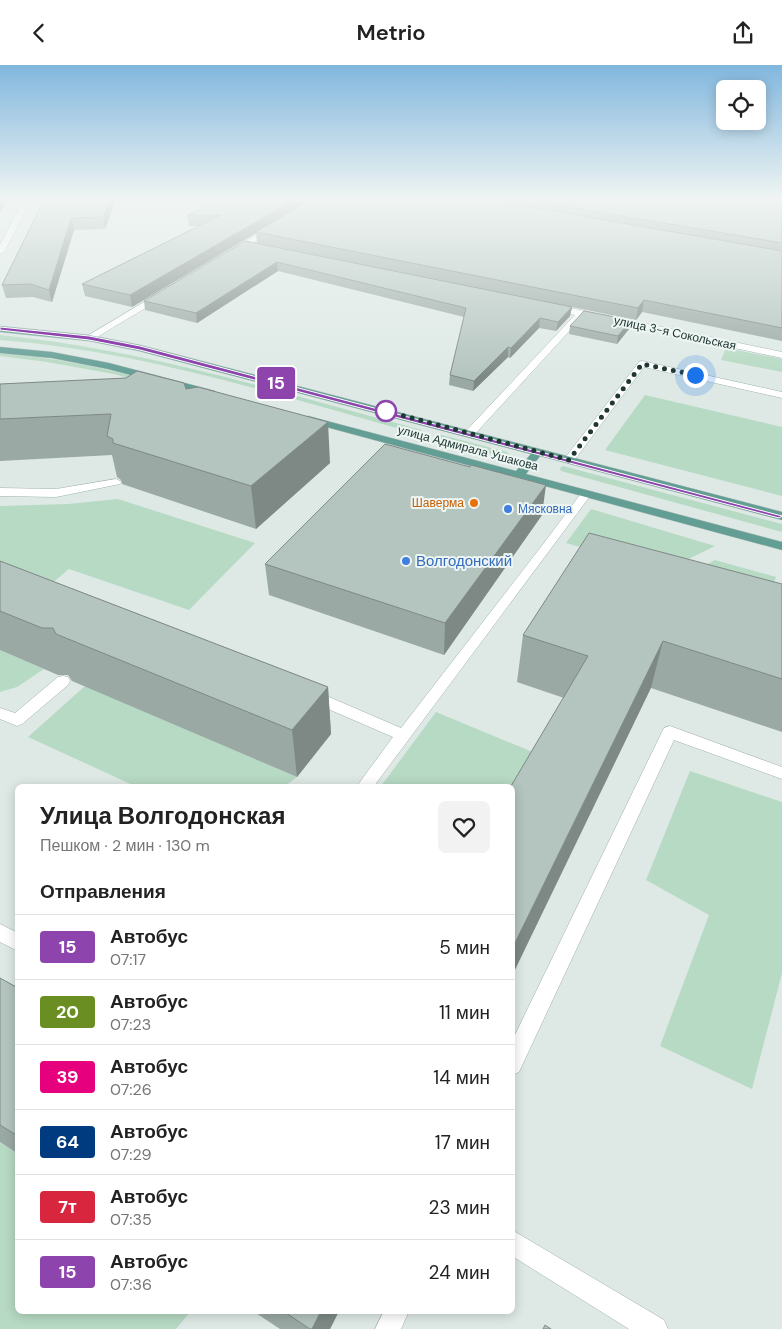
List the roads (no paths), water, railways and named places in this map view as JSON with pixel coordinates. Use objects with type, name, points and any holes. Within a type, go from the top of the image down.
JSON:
[{"type":"main road","name":"улица Адмирала Ушакова","points":[[0,329],[89,338],[140,348],[782,516]]},
{"type":"main road","points":[[0,350],[52,355],[109,366],[223,396]]},
{"type":"main road","name":"улица Адмирала Ушакова","points":[[300,417],[782,545]]},
{"type":"main road","points":[[518,476],[538,452]]},
{"type":"street","points":[[89,338],[169,290]]},
{"type":"street","name":"улица 3-я Сокольская","points":[[543,305],[782,355]]},
{"type":"street","points":[[470,433],[581,313]]},
{"type":"street","points":[[569,460],[642,364],[782,395]]},
{"type":"street","points":[[0,492],[56,493],[116,482]]},
{"type":"street","points":[[366,784],[586,494]]},
{"type":"street","points":[[0,713],[17,720],[63,681]]},
{"type":"street","points":[[294,689],[403,735]]},
{"type":"street","points":[[515,1059],[670,732],[782,773]]},
{"type":"street","points":[[0,932],[15,941]]},
{"type":"street","points":[[515,1245],[655,1329]]},
{"type":"street","points":[[388,1329],[396,1314]]},
{"type":"place","name":"Шаверма","points":[[474,503]]},
{"type":"place","name":"Мясковна","points":[[508,509]]},
{"type":"place","name":"Волгодонский","points":[[406,561]]}]
